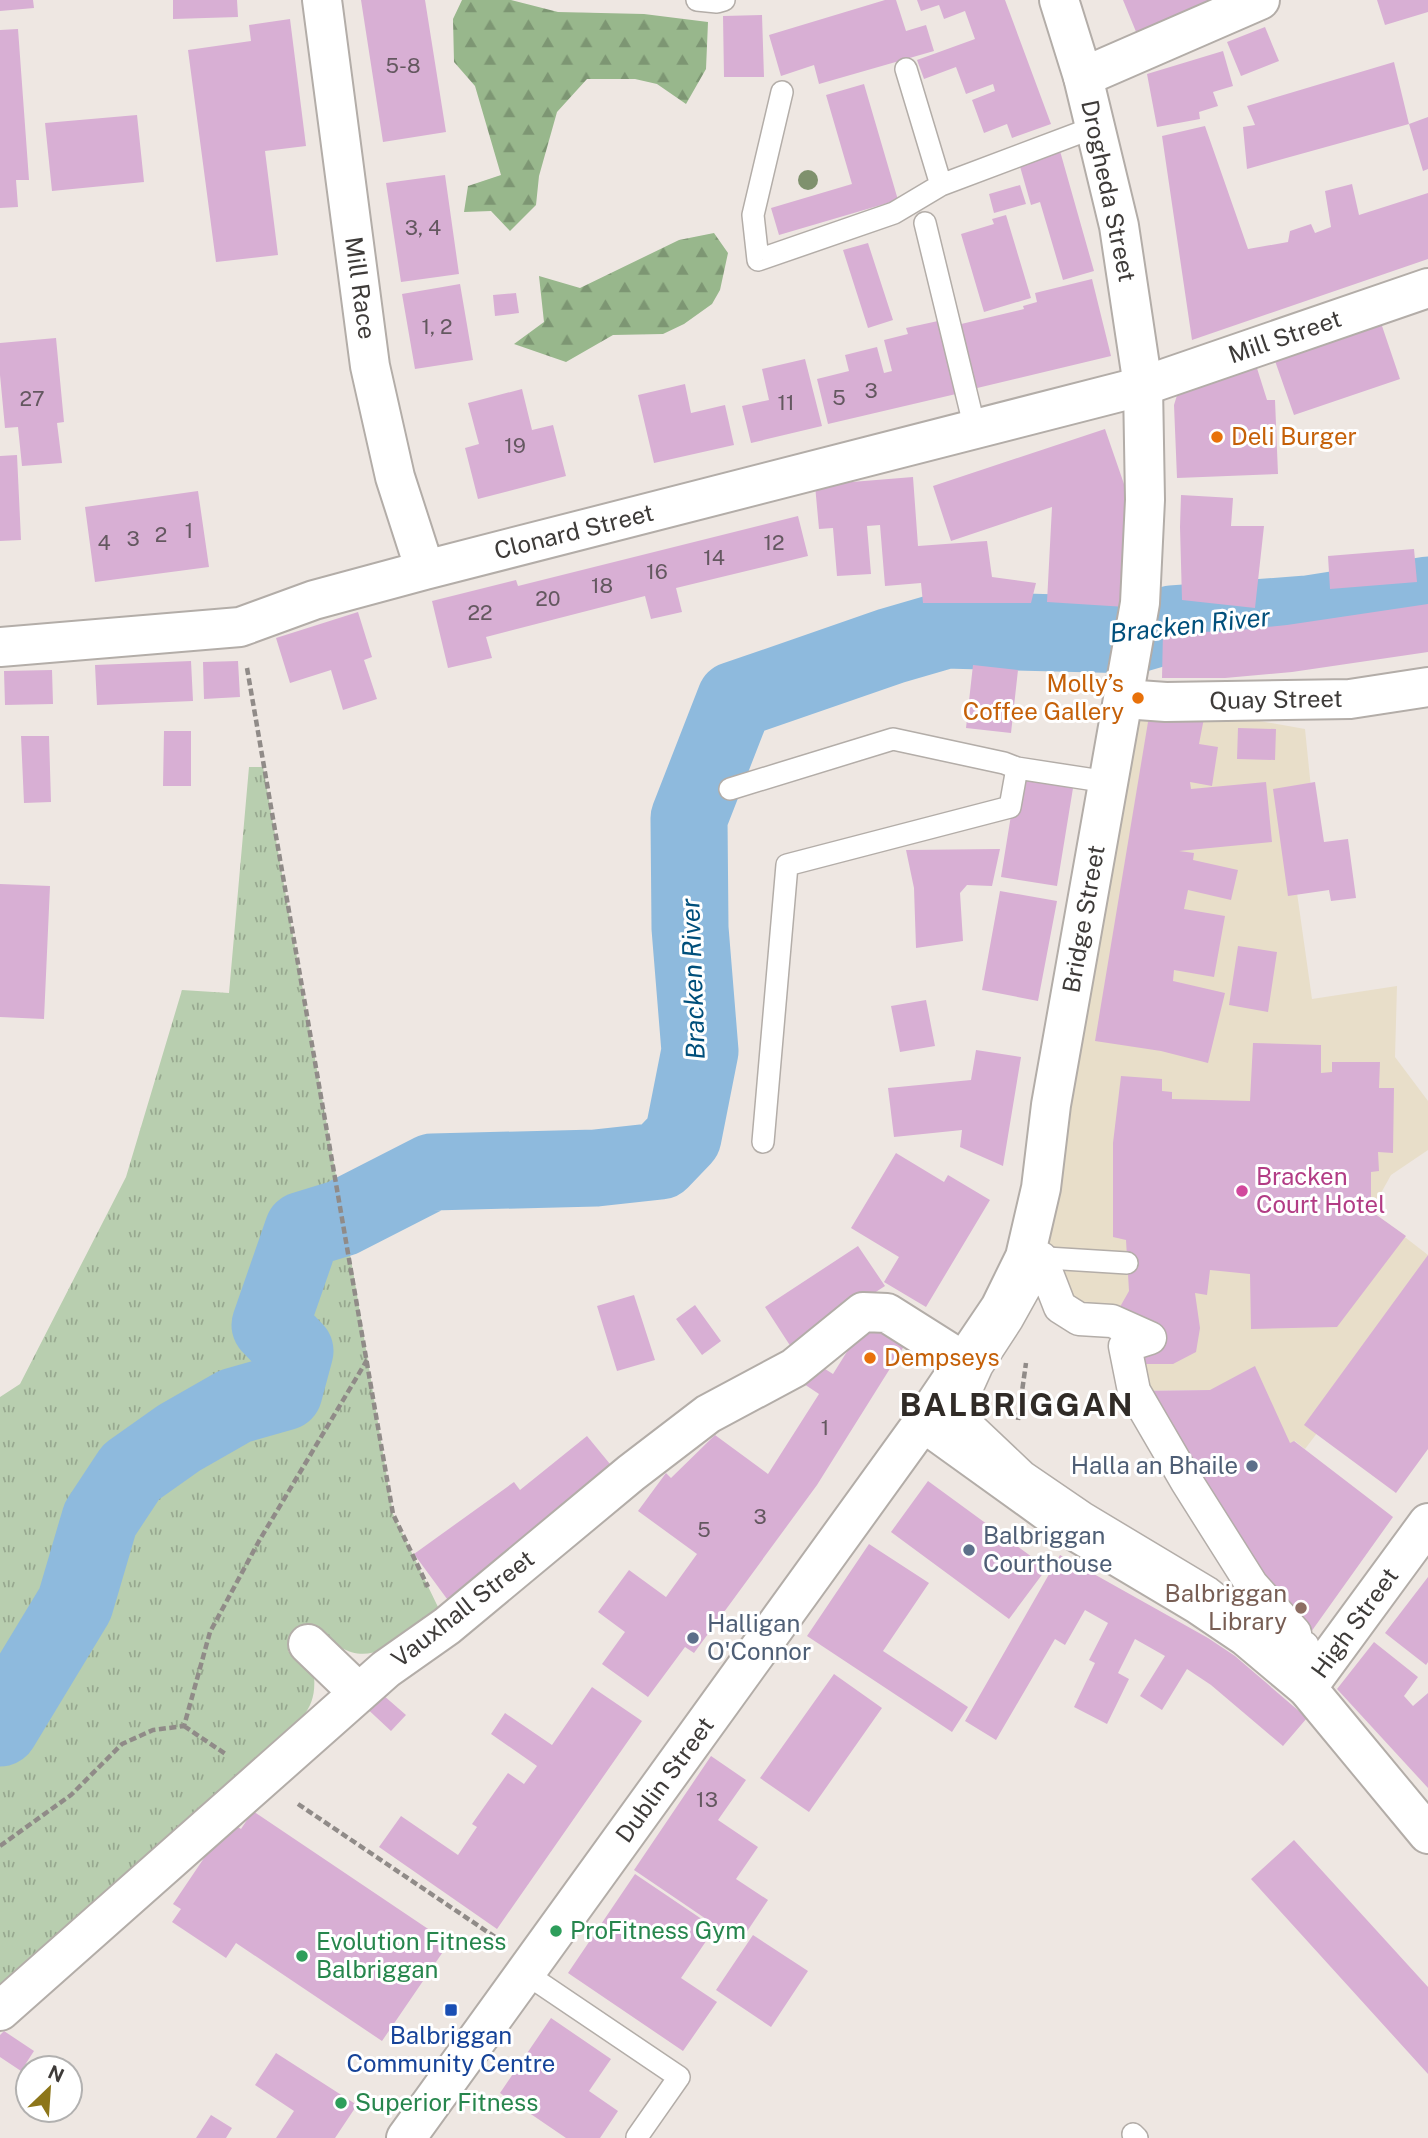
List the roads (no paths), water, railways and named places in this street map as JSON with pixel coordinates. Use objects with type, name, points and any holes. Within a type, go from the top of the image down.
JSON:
[{"type":"street","name":"Mill Race","points":[[322,0],[370,366],[395,477],[425,570]]},
{"type":"street","name":"Drogheda Street","points":[[1059,0],[1083,77],[1119,226],[1143,386]]},
{"type":"street","points":[[1083,77],[1261,0]]},
{"type":"street","name":"Mill Street","points":[[1143,386],[1428,288]]},
{"type":"street","name":"Clonard Street","points":[[0,647],[240,626],[314,600],[425,570],[1143,386]]},
{"type":"street","name":"Bridge Street","points":[[923,1422],[1033,1257],[1051,1105],[1140,603],[1145,500],[1143,386]]},
{"type":"street","name":"Quay Street","points":[[1124,699],[1166,702],[1350,698],[1428,687]]},
{"type":"street","points":[[1033,1257],[1060,1307],[1079,1319],[1112,1321],[1150,1338],[1125,1346],[1134,1391],[1252,1585],[1295,1633],[1296,1643],[1303,1647],[1296,1663],[1207,1593],[1082,1518],[1011,1468],[965,1423],[963,1396],[976,1365],[1007,1319],[1033,1257]]},
{"type":"street","name":"Vauxhall Street","points":[[0,2011],[386,1669],[447,1626],[631,1473],[708,1414],[794,1368],[863,1312],[887,1312],[963,1360]]},
{"type":"street","points":[[923,1422],[1073,1530],[1199,1605],[1245,1636],[1307,1688],[1428,1834]]},
{"type":"street","name":"Dublin Street","points":[[406,2138],[923,1422]]},
{"type":"street","name":"High Street","points":[[1307,1688],[1428,1522]]},
{"type":"street","points":[[308,1644],[359,1693]]},
{"type":"lane","points":[[697,0],[724,0]]},
{"type":"lane","points":[[906,69],[941,185]]},
{"type":"lane","points":[[782,93],[753,215],[758,260],[894,213],[941,185],[1096,127]]},
{"type":"lane","points":[[925,223],[975,429]]},
{"type":"lane","points":[[730,789],[893,739],[1017,768],[1108,782]]},
{"type":"lane","points":[[763,1142],[787,865],[1010,807],[1017,768]]},
{"type":"lane","points":[[1033,1257],[1127,1262]]},
{"type":"lane","points":[[525,1973],[679,2077],[637,2137]]},
{"type":"waterway","name":"Bracken River","points":[[0,1728],[75,1604],[100,1519],[131,1472],[179,1438],[235,1406],[284,1392],[295,1351],[270,1325],[303,1230],[342,1218],[432,1172],[596,1168],[660,1161],[683,1137],[700,1051],[690,928],[689,818],[735,700],[891,646],[946,630],[1134,635],[1172,624],[1308,614],[1428,595]]},
{"type":"place","name":"Deli Burger","points":[[1217,437]]},
{"type":"place","name":"Molly’s Coffee Gallery","points":[[1138,698]]},
{"type":"place","name":"Bracken Court Hotel","points":[[1242,1191]]},
{"type":"place","name":"Dempseys","points":[[870,1358]]},
{"type":"place","name":"Halla an Bhaile","points":[[1252,1466]]},
{"type":"place","name":"Balbriggan Courthouse","points":[[969,1550]]},
{"type":"place","name":"Balbriggan Library","points":[[1301,1608]]},
{"type":"place","name":"Halligan O'Connor","points":[[693,1638]]},
{"type":"place","name":"ProFitness Gym","points":[[556,1931]]},
{"type":"place","name":"Evolution Fitness Balbriggan","points":[[302,1956]]},
{"type":"place","name":"Balbriggan Community Centre","points":[[451,2010]]},
{"type":"place","name":"Superior Fitness","points":[[341,2103]]},
{"type":"district","name":"BALBRIGGAN","points":[[1017,1405]]}]
